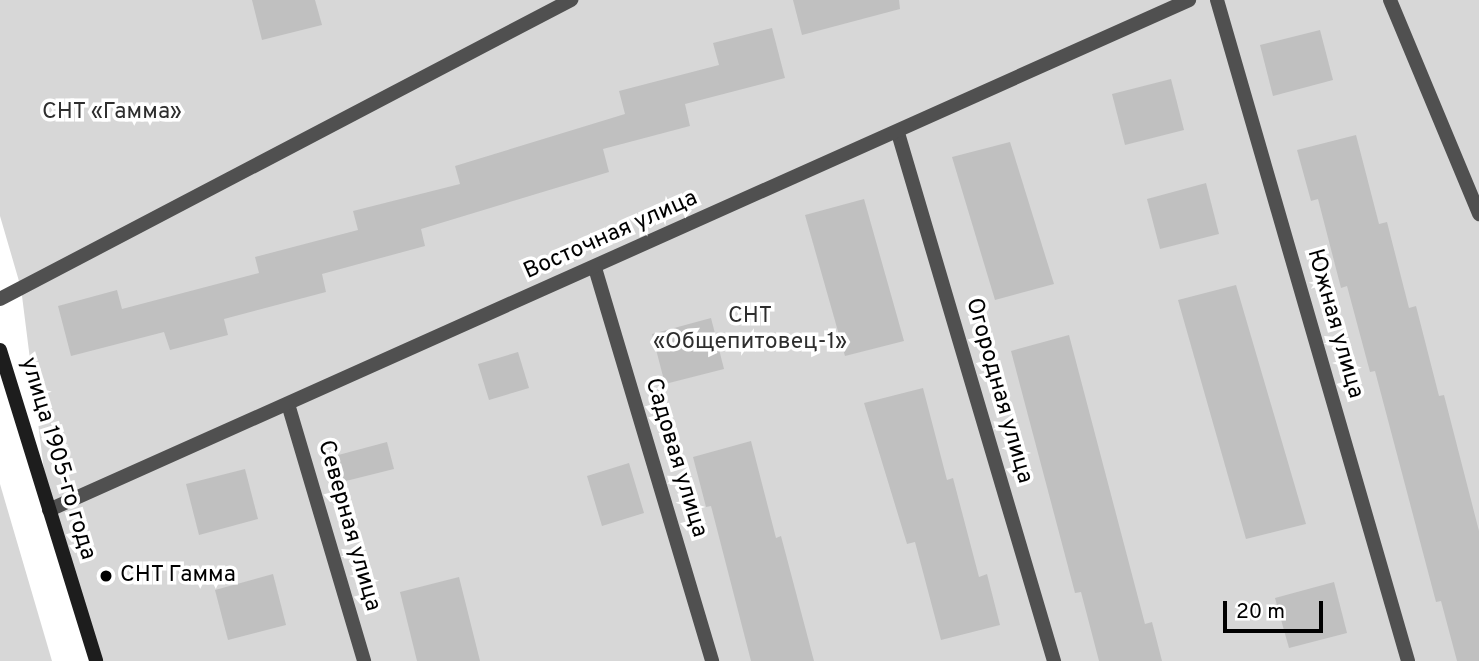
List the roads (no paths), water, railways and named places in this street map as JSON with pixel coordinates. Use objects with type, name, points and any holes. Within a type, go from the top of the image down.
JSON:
[{"type":"street","points":[[0,299],[545,6],[571,0]]},
{"type":"street","name":"Восточная улица","points":[[49,510],[898,133],[1189,0]]},
{"type":"street","name":"Южная улица","points":[[1217,0],[1408,661]]},
{"type":"street","points":[[1390,0],[1479,214]]},
{"type":"street","name":"Огородная улица","points":[[898,133],[1054,661]]},
{"type":"street","name":"Садовая улица","points":[[595,268],[712,661]]},
{"type":"street","name":"улица 1905-го года","points":[[0,350],[96,661]]},
{"type":"street","name":"Северная улица","points":[[288,404],[364,661]]},
{"type":"place","name":"СНТ Гамма","points":[[106,576]]},
{"type":"park label","name":"СНТ «Гамма»","points":[[112,113]]},
{"type":"park label","name":"СНТ «Общепитовец-1»","points":[[750,330]]}]
